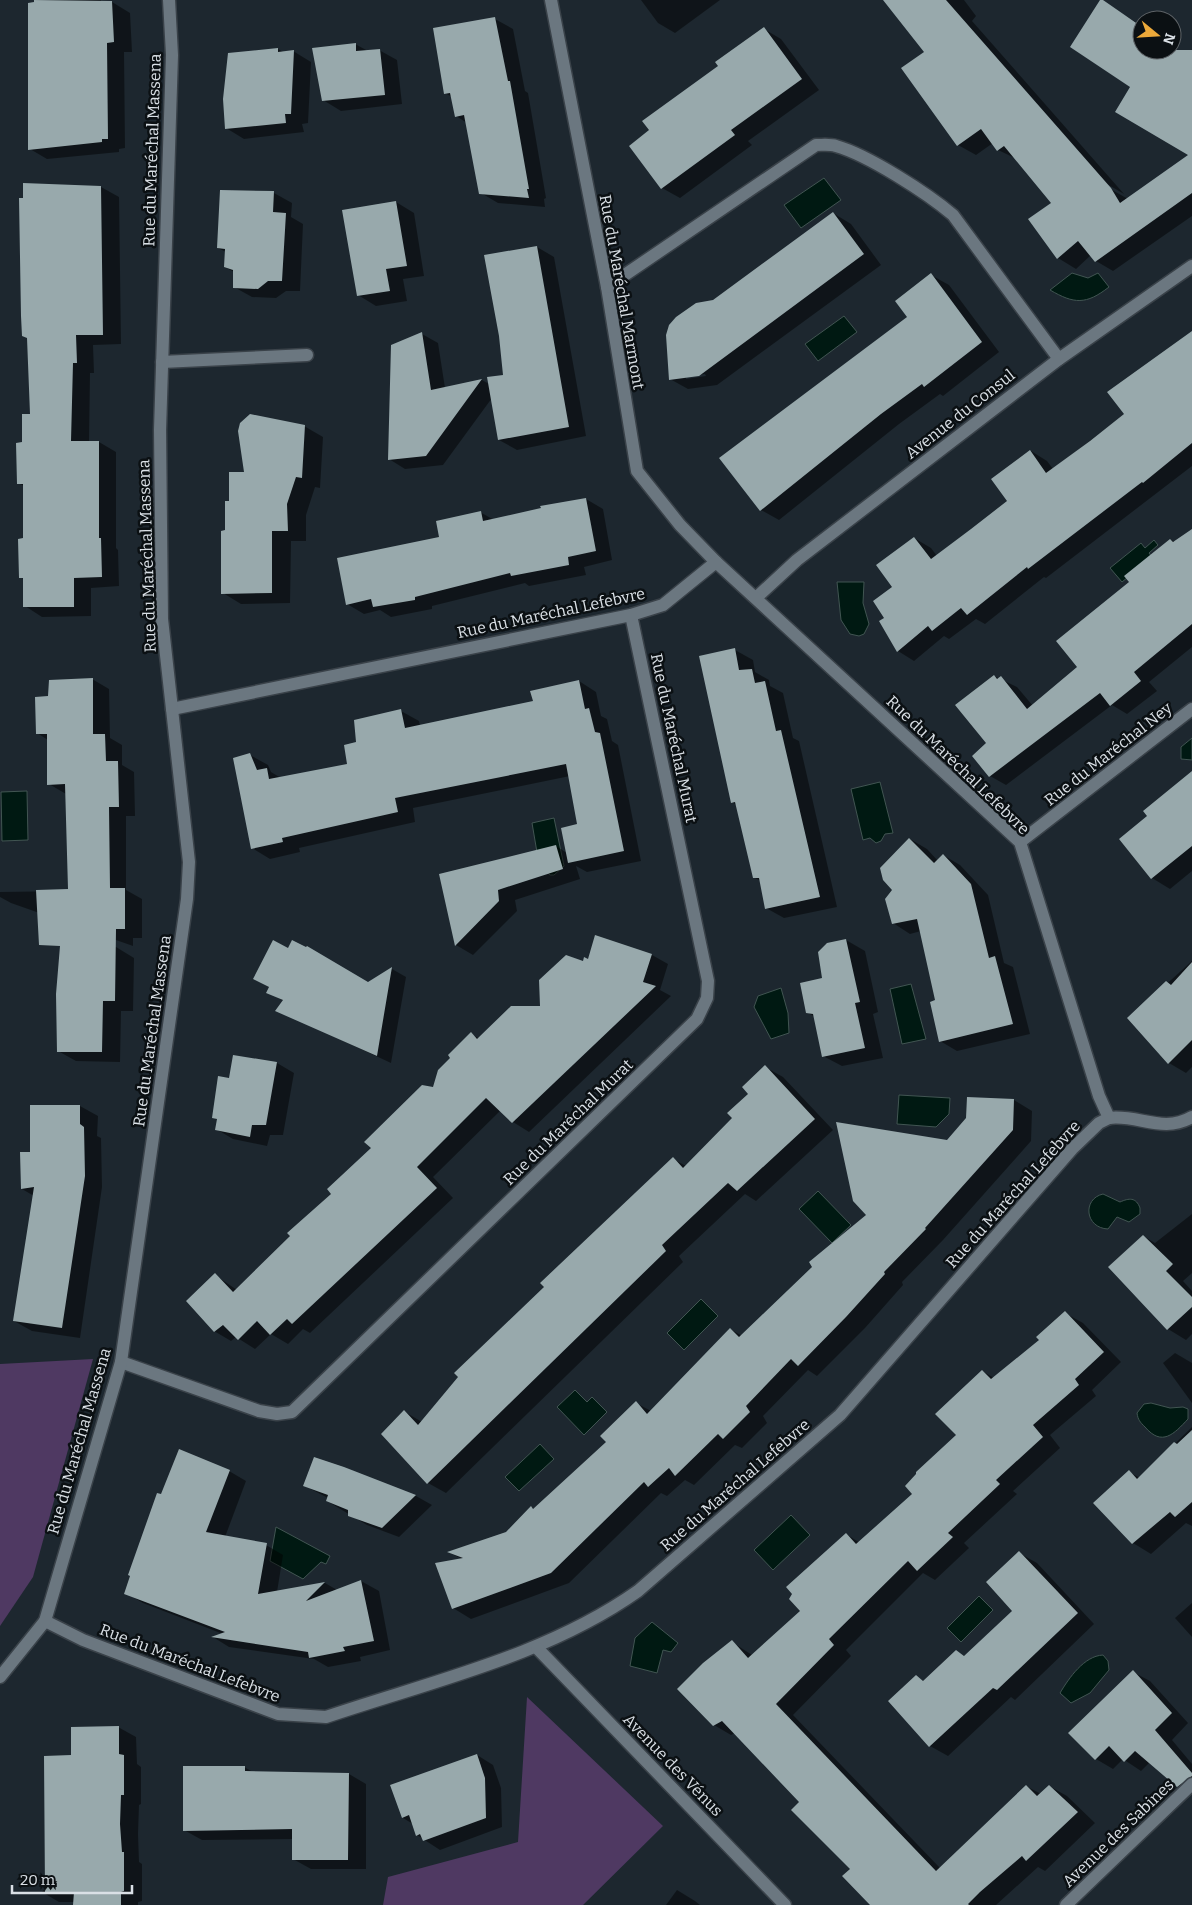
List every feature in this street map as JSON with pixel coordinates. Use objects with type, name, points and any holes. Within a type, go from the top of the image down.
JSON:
[{"type":"street","name":"Rue du Maréchal Massena","points":[[0,1677],[45,1621],[121,1362],[187,899],[189,862],[162,619],[160,430],[172,55],[169,0]]},
{"type":"street","name":"Rue du Maréchal Marmont","points":[[551,0],[606,287],[637,471],[680,525],[716,562]]},
{"type":"street","points":[[606,287],[816,144],[833,145],[850,150],[933,198],[953,215],[1059,359]]},
{"type":"street","name":"Avenue du Consul","points":[[757,598],[797,560],[1059,359],[1192,266]]},
{"type":"street","points":[[162,362],[307,355]]},
{"type":"street","name":"Rue du Maréchal Lefebvre","points":[[45,1621],[83,1640],[278,1714],[305,1717],[326,1717],[537,1648],[607,1612],[638,1590],[840,1415],[1076,1144],[1099,1123],[1109,1118],[1099,1096],[1020,842],[716,562],[663,605],[631,614],[172,709]]},
{"type":"street","name":"Rue du Maréchal Murat","points":[[121,1362],[260,1411],[277,1414],[292,1412],[697,1019],[707,998],[708,981],[631,614]]},
{"type":"street","name":"Rue du Maréchal Ney","points":[[1020,842],[1192,709]]},
{"type":"street","points":[[1109,1118],[1118,1117],[1157,1125],[1184,1121],[1192,1117]]},
{"type":"street","name":"Avenue des Vénus","points":[[537,1648],[785,1905]]},
{"type":"street","name":"Avenue des Sabines","points":[[1066,1905],[1192,1784]]},
{"type":"shaded area","points":[[824,178],[841,200],[801,228],[784,205]]},
{"type":"shaded area","points":[[1072,273],[1088,278],[1098,273],[1109,287],[1087,300],[1073,300],[1050,290]]},
{"type":"shaded area","points":[[844,316],[857,332],[818,361],[805,344]]},
{"type":"shaded area","points":[[1154,540],[1158,545],[1149,553],[1152,557],[1122,582],[1110,568],[1141,543],[1145,548]]},
{"type":"shaded area","points":[[837,582],[864,582],[863,603],[869,624],[864,634],[859,636],[850,634],[841,620]]},
{"type":"shaded area","points":[[1192,738],[1192,760],[1181,759],[1181,747]]},
{"type":"shaded area","points":[[880,782],[893,833],[885,834],[881,841],[876,843],[870,838],[863,840],[851,789]]},
{"type":"shaded area","points":[[27,791],[28,840],[2,841],[1,792]]},
{"type":"shaded area","points":[[554,818],[564,866],[554,875],[550,875],[545,870],[540,870],[532,823]]},
{"type":"shaded area","points":[[911,984],[926,1039],[902,1044],[890,989]]},
{"type":"shaded area","points":[[781,988],[788,1013],[789,1033],[771,1039],[754,1007],[758,996]]},
{"type":"shaded area","points":[[899,1095],[950,1098],[949,1114],[936,1127],[897,1124]]},
{"type":"shaded area","points":[[818,1191],[851,1225],[832,1243],[799,1209]]},
{"type":"shaded area","points":[[1103,1194],[1120,1202],[1129,1199],[1134,1200],[1140,1208],[1140,1214],[1129,1222],[1117,1217],[1108,1229],[1100,1227],[1091,1219],[1089,1207],[1096,1197]]},
{"type":"shaded area","points":[[701,1299],[718,1316],[684,1350],[667,1333]]},
{"type":"shaded area","points":[[93,1359],[33,1577],[0,1626],[0,1364]]},
{"type":"shaded area","points":[[575,1390],[587,1402],[592,1397],[607,1412],[584,1435],[557,1407]]},
{"type":"shaded area","points":[[1151,1403],[1170,1408],[1183,1407],[1188,1409],[1188,1419],[1168,1436],[1157,1436],[1142,1424],[1137,1415],[1144,1404]]},
{"type":"shaded area","points":[[540,1444],[554,1459],[519,1491],[505,1477]]},
{"type":"shaded area","points":[[791,1515],[810,1535],[773,1570],[754,1550]]},
{"type":"shaded area","points":[[276,1527],[330,1556],[326,1564],[321,1562],[303,1579],[270,1561]]},
{"type":"shaded area","points":[[979,1596],[993,1610],[961,1642],[947,1628]]},
{"type":"shaded area","points":[[652,1622],[678,1643],[671,1652],[663,1650],[657,1673],[630,1666],[635,1638]]},
{"type":"shaded area","points":[[1103,1655],[1108,1661],[1109,1670],[1090,1693],[1071,1703],[1060,1693],[1064,1687],[1083,1664],[1096,1656]]},
{"type":"shaded area","points":[[527,1697],[663,1826],[583,1905],[383,1905],[388,1877],[518,1842]]},
{"type":"building","points":[[34,0],[112,1],[114,42],[107,43],[108,139],[102,139],[102,142],[28,150],[28,3],[34,2]]},
{"type":"building","points":[[883,0],[946,0],[1111,188],[1120,203],[1188,155],[1115,112],[1130,87],[1070,47],[1100,0],[1103,0],[1132,20],[1132,60],[1182,60],[1182,50],[1192,50],[1192,193],[1095,262],[1078,241],[1057,259],[1028,219],[1051,203],[1004,146],[997,151],[981,129],[957,146],[901,68],[924,52]]},
{"type":"building","points":[[495,17],[508,81],[510,81],[529,198],[479,194],[464,115],[455,117],[450,93],[444,94],[433,28]]},
{"type":"building","points":[[764,27],[802,79],[731,130],[735,135],[661,189],[629,146],[649,130],[642,121],[718,66],[715,62]]},
{"type":"building","points":[[356,43],[356,51],[380,49],[385,95],[322,101],[312,48]]},
{"type":"building","points":[[278,48],[278,52],[294,50],[291,114],[285,114],[286,123],[225,129],[223,99],[228,53]]},
{"type":"building","points":[[23,183],[101,186],[103,335],[76,335],[77,363],[73,363],[71,441],[99,441],[99,538],[101,538],[102,577],[74,578],[74,607],[23,607],[23,578],[19,578],[18,539],[23,538],[23,484],[17,484],[16,443],[22,442],[22,414],[30,414],[27,338],[22,336],[21,316],[19,198],[23,198]]},
{"type":"building","points":[[220,190],[274,191],[273,212],[286,213],[282,281],[268,281],[258,289],[233,288],[233,270],[224,267],[225,249],[217,248]]},
{"type":"building","points":[[396,201],[407,266],[386,269],[390,291],[357,296],[342,210]]},
{"type":"building","points":[[833,212],[864,254],[699,376],[669,380],[666,335],[669,325],[676,317],[696,303],[713,300]]},
{"type":"building","points":[[537,246],[569,427],[498,440],[487,377],[503,375],[499,336],[484,255]]},
{"type":"building","points":[[931,273],[982,342],[924,387],[922,384],[881,414],[760,511],[719,458],[907,317],[895,301]]},
{"type":"building","points":[[1192,331],[1192,443],[1143,483],[1028,569],[1027,567],[967,615],[961,608],[932,631],[928,626],[897,652],[879,621],[884,618],[873,601],[892,587],[876,565],[914,537],[931,559],[1007,501],[991,479],[1030,450],[1046,473],[1090,441],[1124,414],[1107,392]]},
{"type":"building","points":[[422,332],[431,390],[482,379],[426,456],[388,460],[391,345]]},
{"type":"building","points":[[250,414],[305,425],[302,478],[296,477],[287,504],[288,531],[272,531],[272,593],[221,594],[221,531],[225,530],[225,501],[229,501],[229,472],[244,472],[238,431],[240,423]]},
{"type":"building","points":[[586,498],[596,551],[568,557],[569,565],[511,576],[510,573],[415,597],[415,600],[373,607],[371,599],[346,605],[337,558],[439,537],[436,521],[481,511],[483,521],[541,508],[540,506]]},
{"type":"building","points":[[1192,529],[1192,624],[1134,672],[1141,681],[1110,706],[1100,693],[989,777],[972,756],[986,743],[955,705],[994,675],[997,679],[1001,676],[1027,709],[1077,667],[1056,641],[1129,582],[1124,576],[1170,539],[1173,542]]},
{"type":"building","points":[[735,648],[739,670],[752,669],[755,683],[765,681],[776,731],[781,730],[820,897],[765,909],[759,878],[753,878],[735,802],[731,803],[699,656]]},
{"type":"building","points":[[93,678],[93,734],[105,734],[106,761],[118,761],[119,807],[109,807],[110,888],[125,888],[125,929],[116,929],[115,1001],[103,1001],[102,1052],[57,1052],[56,994],[60,946],[39,945],[36,890],[68,889],[65,784],[47,785],[47,734],[36,734],[35,697],[48,696],[49,680]]},
{"type":"building","points":[[579,680],[585,709],[589,708],[595,732],[600,733],[624,851],[568,863],[561,828],[577,824],[566,764],[395,798],[398,812],[282,838],[283,842],[251,849],[233,758],[250,753],[257,770],[267,768],[269,779],[347,764],[344,745],[356,742],[354,720],[401,709],[405,728],[533,701],[530,691]]},
{"type":"building","points":[[1192,771],[1192,846],[1151,879],[1119,839],[1147,816],[1143,811]]},
{"type":"building","points":[[909,838],[934,863],[943,854],[971,884],[989,958],[995,956],[1013,1024],[939,1042],[930,1002],[935,1000],[917,919],[892,924],[885,899],[892,890],[883,880],[880,868]]},
{"type":"building","points":[[556,845],[563,869],[498,890],[499,901],[455,946],[439,874]]},
{"type":"building","points":[[595,935],[652,954],[643,982],[656,986],[512,1123],[486,1098],[417,1167],[437,1188],[292,1324],[287,1319],[270,1335],[257,1321],[238,1340],[223,1325],[214,1332],[186,1301],[215,1273],[233,1292],[290,1236],[287,1233],[331,1194],[327,1189],[371,1148],[364,1142],[422,1085],[433,1087],[438,1070],[450,1058],[448,1055],[471,1032],[477,1039],[511,1006],[540,1006],[539,980],[566,955],[583,961],[584,957],[588,959]]},
{"type":"building","points":[[846,939],[860,1002],[855,1003],[865,1048],[822,1057],[813,1014],[806,1013],[800,983],[822,978],[818,952],[827,943]]},
{"type":"building","points":[[273,940],[288,948],[292,940],[307,946],[368,982],[392,967],[377,1056],[275,1011],[283,1000],[266,993],[269,987],[253,979]]},
{"type":"building","points":[[1192,962],[1192,1040],[1168,1064],[1127,1018],[1166,981],[1171,985]]},
{"type":"building","points":[[233,1055],[277,1062],[266,1125],[252,1125],[250,1137],[215,1130],[217,1119],[212,1118],[218,1076],[229,1078]]},
{"type":"building","points":[[765,1065],[815,1119],[737,1191],[728,1183],[662,1245],[666,1251],[427,1484],[381,1434],[404,1410],[418,1425],[458,1377],[454,1373],[544,1287],[540,1283],[673,1157],[683,1168],[732,1118],[727,1113],[748,1094],[742,1087]]},
{"type":"building","points":[[967,1097],[1014,1099],[1013,1130],[926,1229],[884,1272],[885,1274],[846,1317],[798,1366],[791,1359],[746,1406],[750,1412],[723,1439],[718,1434],[675,1476],[669,1468],[648,1487],[644,1482],[551,1573],[452,1609],[435,1563],[463,1558],[447,1552],[506,1532],[531,1506],[533,1509],[606,1442],[600,1436],[636,1401],[647,1414],[730,1328],[739,1337],[812,1267],[809,1262],[866,1215],[853,1201],[836,1122],[947,1140],[966,1118]]},
{"type":"building","points":[[30,1105],[80,1105],[80,1124],[84,1127],[85,1176],[62,1328],[13,1321],[34,1187],[21,1189],[20,1152],[30,1152]]},
{"type":"building","points":[[1143,1235],[1173,1264],[1166,1271],[1192,1297],[1192,1307],[1167,1330],[1108,1267]]},
{"type":"building","points":[[1065,1311],[1104,1352],[1075,1379],[1079,1385],[1033,1425],[1043,1437],[996,1480],[1000,1484],[948,1533],[953,1537],[917,1571],[908,1561],[829,1639],[834,1645],[776,1704],[936,1871],[1026,1785],[1037,1796],[1049,1785],[1078,1812],[1026,1861],[1022,1856],[980,1892],[969,1905],[870,1905],[842,1876],[850,1869],[791,1810],[799,1802],[722,1721],[713,1726],[677,1689],[703,1663],[732,1640],[748,1658],[800,1611],[789,1599],[792,1594],[786,1587],[846,1533],[856,1544],[912,1494],[905,1486],[916,1472],[956,1435],[935,1414],[982,1370],[991,1379],[1039,1340],[1036,1337]]},
{"type":"building","points":[[1192,1430],[1192,1502],[1175,1517],[1170,1512],[1132,1544],[1093,1503],[1129,1470],[1137,1479],[1174,1442],[1177,1444]]},
{"type":"building","points":[[179,1449],[230,1470],[206,1532],[267,1543],[258,1594],[325,1582],[306,1601],[361,1580],[374,1641],[343,1647],[345,1651],[309,1658],[308,1652],[211,1637],[225,1632],[124,1594],[130,1576],[128,1575],[157,1493],[161,1494]]},
{"type":"building","points":[[314,1457],[416,1495],[382,1528],[348,1516],[348,1510],[326,1501],[328,1495],[303,1486]]},
{"type":"building","points":[[1019,1551],[1078,1613],[997,1690],[993,1688],[929,1747],[888,1701],[916,1675],[923,1681],[956,1650],[964,1656],[1012,1611],[986,1582]]},
{"type":"building","points":[[1133,1670],[1172,1713],[1155,1730],[1192,1773],[1192,1776],[1177,1787],[1135,1751],[1124,1762],[1109,1746],[1095,1760],[1068,1733]]},
{"type":"building","points":[[119,1726],[119,1754],[124,1755],[124,1795],[121,1795],[120,1824],[122,1852],[124,1852],[124,1891],[121,1892],[121,1905],[73,1905],[74,1892],[45,1892],[44,1756],[71,1755],[71,1727]]},
{"type":"building","points":[[477,1754],[485,1778],[486,1818],[423,1841],[420,1834],[416,1836],[409,1815],[402,1818],[390,1785]]},
{"type":"building","points":[[183,1766],[245,1766],[245,1771],[349,1773],[348,1860],[292,1860],[292,1829],[183,1831]]}]
